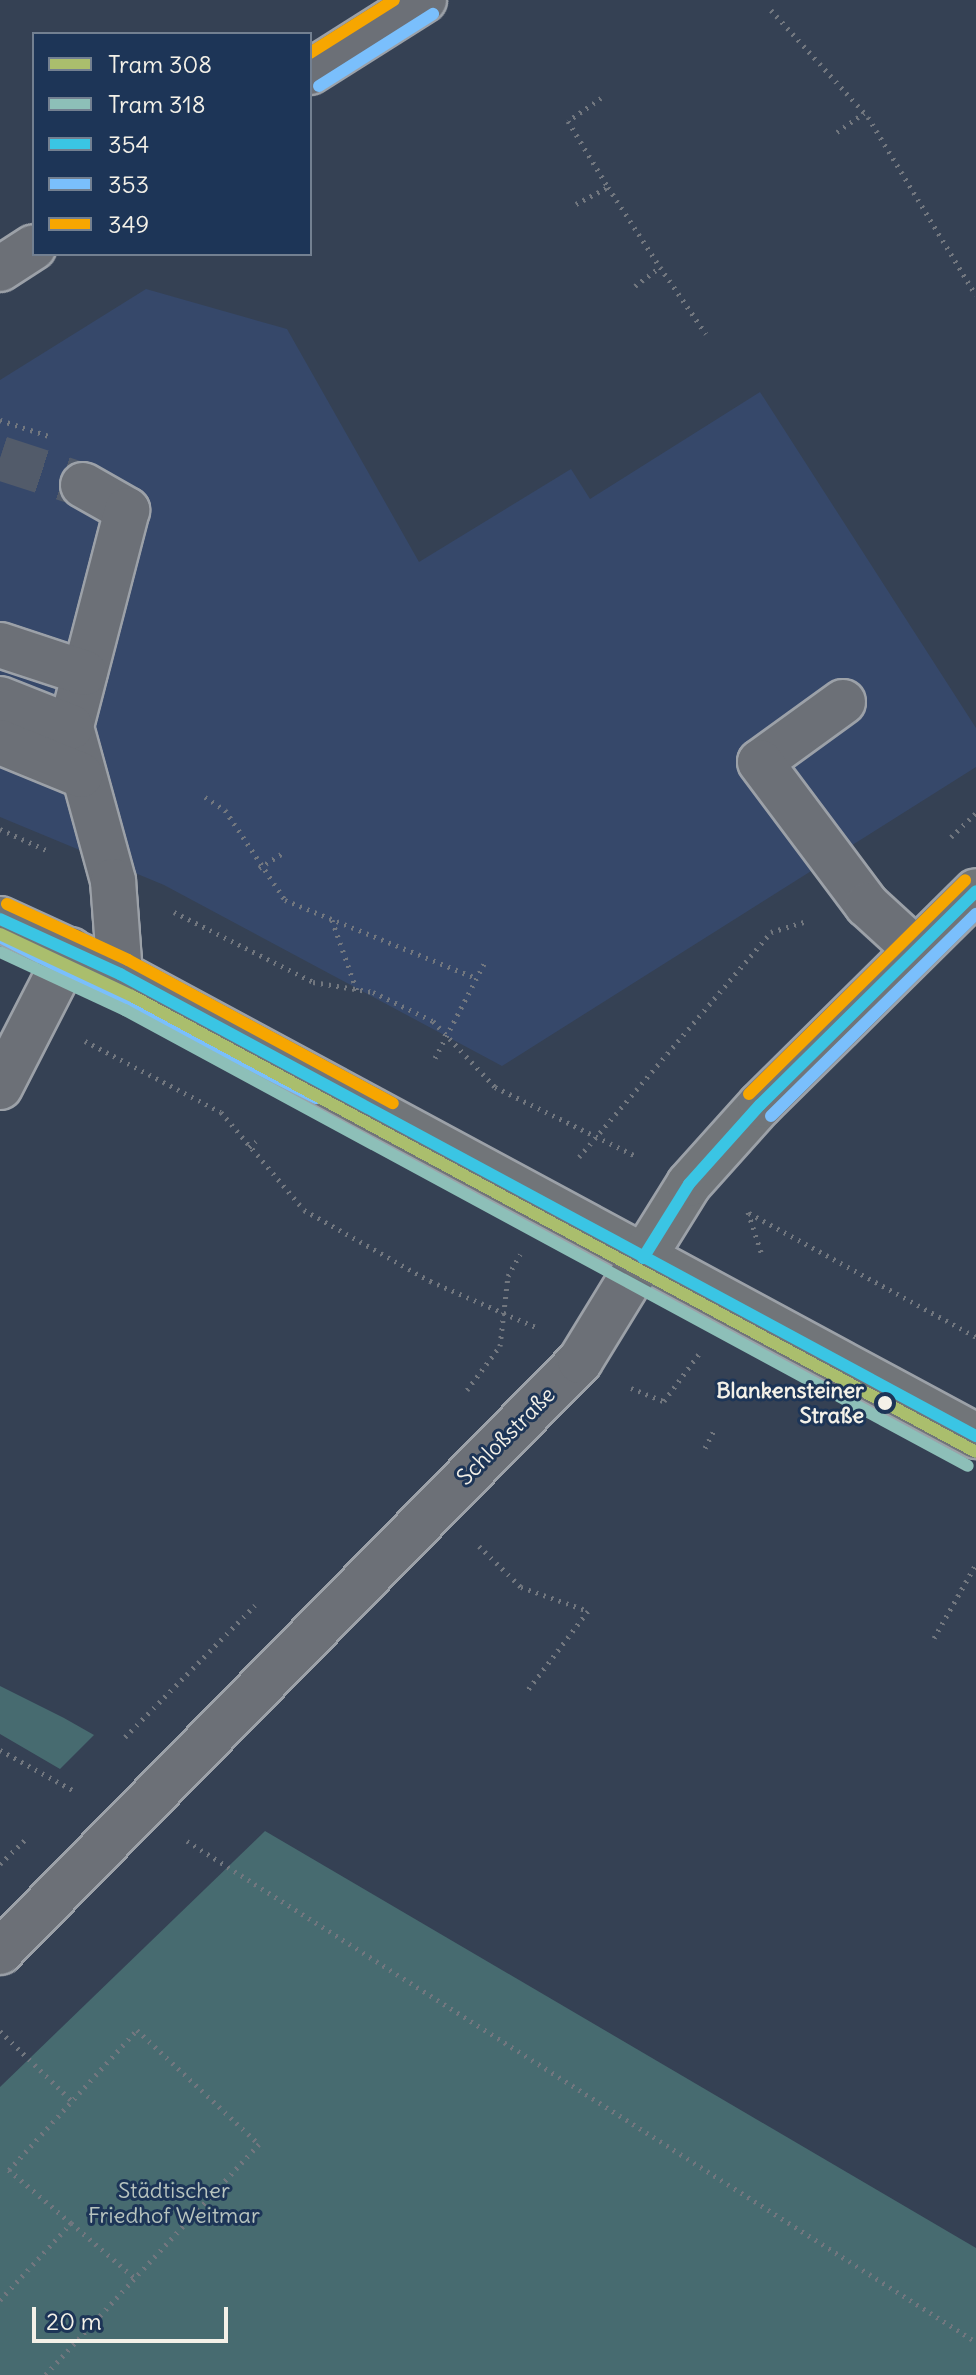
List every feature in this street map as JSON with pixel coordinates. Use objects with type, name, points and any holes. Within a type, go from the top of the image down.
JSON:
[{"type":"main road","name":"Schloßstraße","points":[[643,1258],[689,1184],[914,948],[976,891]]},
{"type":"main road","points":[[0,919],[120,974],[976,1436]]},
{"type":"street","points":[[312,71],[424,0]]},
{"type":"street","points":[[0,269],[32,248]]},
{"type":"street","points":[[83,485],[127,510],[71,727],[81,775],[113,881],[120,974]]},
{"type":"street","points":[[0,645],[85,673]]},
{"type":"street","points":[[0,699],[71,727]]},
{"type":"street","points":[[843,702],[760,762],[867,905],[914,948]]},
{"type":"street","points":[[0,742],[81,775]]},
{"type":"street","points":[[5,1067],[70,950]]},
{"type":"street","name":"Schloßstraße","points":[[0,1952],[580,1361],[643,1258]]},
{"type":"path","points":[[771,10],[864,113],[976,295]]},
{"type":"path","points":[[601,98],[568,121],[706,334]]},
{"type":"path","points":[[837,132],[864,113]]},
{"type":"path","points":[[576,204],[608,187]]},
{"type":"path","points":[[635,286],[660,267]]},
{"type":"path","points":[[205,797],[225,810],[259,868],[285,900],[474,977]]},
{"type":"path","points":[[259,868],[283,853]]},
{"type":"path","points":[[579,1158],[595,1133],[771,932],[867,905]]},
{"type":"path","points":[[172,911],[313,982],[357,991],[447,1031],[495,1087],[595,1133],[642,1159]]},
{"type":"path","points":[[332,920],[357,991]]},
{"type":"path","points":[[435,1058],[474,977],[486,960]]},
{"type":"path","points":[[36,1015],[221,1112],[304,1210],[503,1317],[533,1324]]},
{"type":"path","points":[[249,1147],[256,1141]]},
{"type":"path","points":[[760,1259],[765,1250],[748,1212],[976,1337]]},
{"type":"path","points":[[500,1346],[508,1276],[522,1251]]},
{"type":"path","points":[[626,1387],[664,1401],[686,1374]]},
{"type":"path","points":[[705,1448],[714,1430]]},
{"type":"path","points":[[438,1505],[521,1587],[588,1611],[527,1691]]},
{"type":"path","points":[[934,1638],[976,1564]]},
{"type":"path","points":[[0,1750],[74,1791],[141,1811],[976,2342]]},
{"type":"path","points":[[45,2375],[135,2278],[259,2144],[137,2030],[9,2170],[135,2278]]},
{"type":"path","points":[[0,2031],[72,2101]]},
{"type":"path","points":[[0,2300],[71,2223]]},
{"type":"shaded area","points":[[146,289],[287,329],[419,562],[571,469],[590,499],[760,392],[976,728],[976,767],[502,1066],[164,885],[0,817],[0,380]]},
{"type":"green space","points":[[0,1686],[94,1735],[60,1769],[0,1734]]},
{"type":"green space","name":"Städtischer Friedhof Weitmar","points":[[265,1831],[976,2248],[976,2375],[0,2375],[0,2087]]},
{"type":"tunnel","points":[[0,458],[83,485]]},
{"type":"tram line","name":"308","points":[[0,934],[132,996],[976,1452]]},
{"type":"tram line","name":"318","points":[[0,952],[125,1010],[968,1466]]},
{"type":"transit line","name":"349","points":[[312,52],[394,0]]},
{"type":"transit line","name":"353","points":[[319,86],[433,14]]},
{"type":"transit line","name":"349","points":[[749,1094],[965,880]]},
{"type":"transit line","name":"354","points":[[643,1258],[689,1184],[760,1105],[976,891]]},
{"type":"transit line","name":"349","points":[[7,904],[128,960],[393,1103]]},
{"type":"transit line","name":"353","points":[[771,1116],[976,914]]},
{"type":"transit line","name":"354","points":[[0,919],[120,974],[976,1436]]},
{"type":"transit line","name":"353","points":[[0,937],[316,1098]]},
{"type":"place","name":"Blankensteiner Straße","points":[[885,1403]]}]
